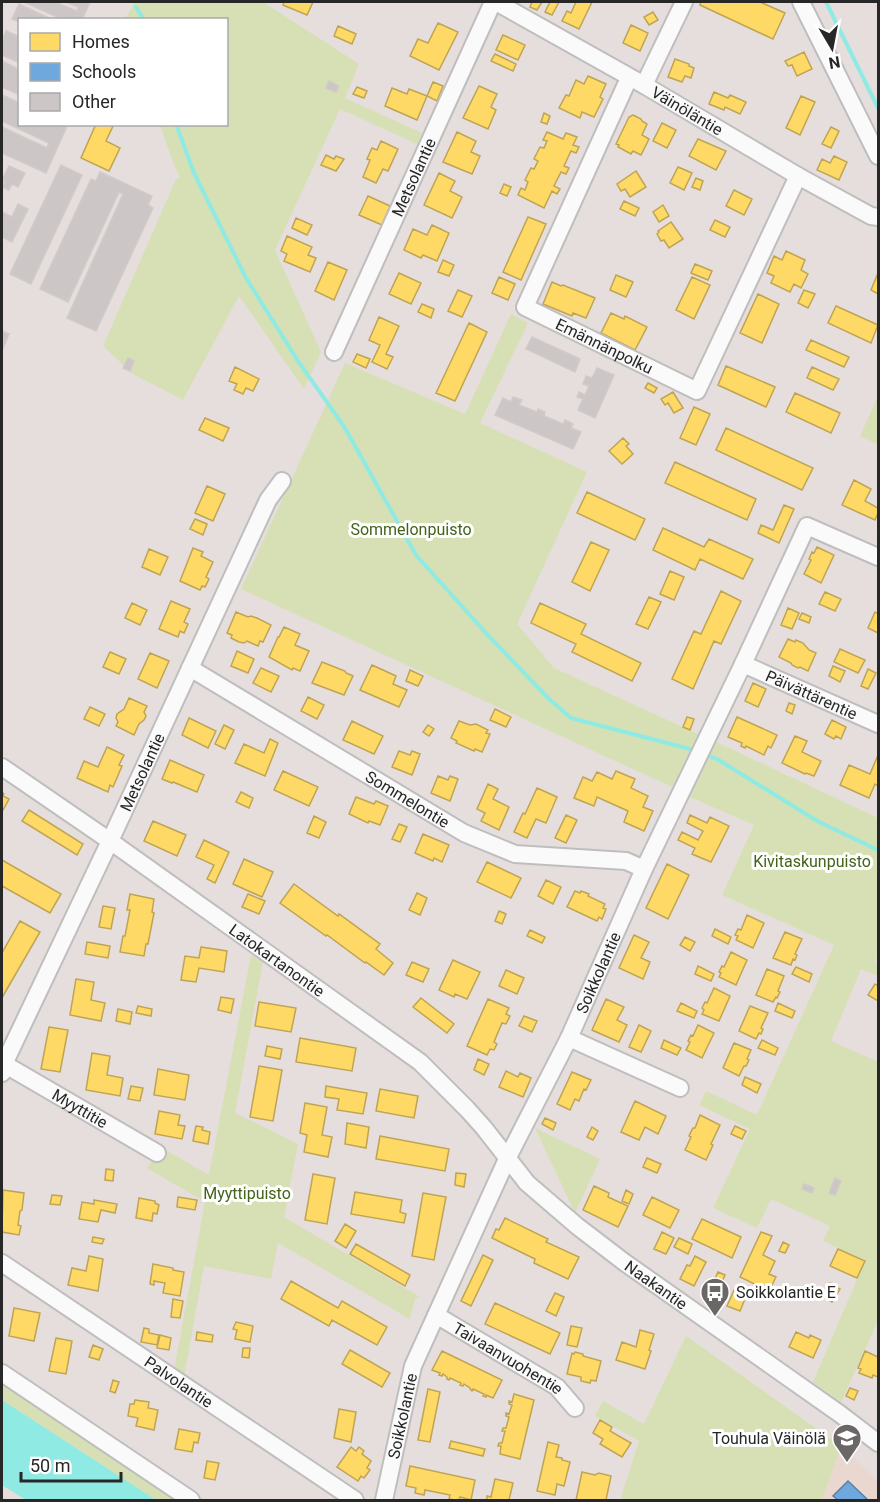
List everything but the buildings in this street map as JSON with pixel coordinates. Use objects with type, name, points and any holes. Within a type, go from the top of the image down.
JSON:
[{"type":"street","name":"Väinöläntie","points":[[495,2],[798,176],[871,216],[879,216]]},
{"type":"street","name":"Metsolantie","points":[[334,352],[495,2]]},
{"type":"street","points":[[636,82],[684,2]]},
{"type":"street","points":[[801,2],[879,156]]},
{"type":"street","name":"Emännänpolku","points":[[636,82],[525,306],[697,391],[798,176]]},
{"type":"street","name":"Metsolantie","points":[[3,1068],[268,500],[282,481]]},
{"type":"street","name":"Soikkolantie","points":[[384,1500],[413,1367],[507,1159],[569,1038],[644,869],[807,526],[879,557]]},
{"type":"street","name":"Päivättärentie","points":[[743,664],[879,724]]},
{"type":"street","name":"Sommelontie","points":[[190,668],[464,833],[515,854],[626,861],[644,869]]},
{"type":"street","name":"Latokartanontie","points":[[2,766],[420,1062],[473,1115],[527,1183]]},
{"type":"street","points":[[569,1038],[680,1088]]},
{"type":"street","name":"Myyttitie","points":[[3,1068],[157,1153]]},
{"type":"street","name":"Naakantie","points":[[527,1183],[624,1262],[879,1443]]},
{"type":"street","name":"Palvolantie","points":[[2,1263],[354,1500]]},
{"type":"street","name":"Taivaanvuohentie","points":[[436,1315],[557,1387],[575,1408]]},
{"type":"street","points":[[2,1373],[191,1500]]},
{"type":"shaded area","name":"Touhula Väinölä","points":[[841,1446],[878,1481],[878,1500],[822,1500]]},
{"type":"green space","points":[[135,2],[263,2],[359,64],[345,98],[422,133],[417,144],[340,109],[275,250],[321,352],[304,389],[239,296],[183,400],[133,374],[103,346],[176,179],[180,177],[160,126],[228,126],[228,18],[126,18]]},
{"type":"green space","name":"Sommelonpuisto","points":[[511,314],[528,323],[480,423],[587,472],[517,624],[554,668],[698,734],[672,787],[241,589],[345,363],[465,414]]},
{"type":"green space","points":[[878,396],[878,445],[860,436]]},
{"type":"green space","name":"Kivitaskunpuisto","points":[[716,742],[878,818],[878,954],[875,962],[878,964],[878,976],[861,969],[831,1041],[878,1062],[878,1321],[841,1402],[813,1382],[865,1261],[823,1241],[830,1226],[771,1199],[757,1228],[713,1208],[750,1129],[699,1105],[706,1091],[757,1115],[834,945],[722,895],[754,825],[690,797]]},
{"type":"green space","name":"Myyttipuisto","points":[[251,955],[263,962],[235,1113],[298,1144],[284,1217],[420,1297],[415,1299],[410,1319],[278,1243],[271,1279],[204,1266],[184,1377],[174,1370],[205,1202],[147,1168],[162,1148],[209,1175]]},
{"type":"green space","points":[[535,1128],[600,1159],[575,1213]]},
{"type":"green space","points":[[686,1336],[841,1446],[822,1500],[624,1500],[621,1497],[639,1441],[595,1416],[603,1401],[644,1424]]},
{"type":"green space","points":[[2,1362],[205,1500],[156,1500],[2,1400]]},
{"type":"water","points":[[2,1400],[156,1500],[26,1500],[2,1485]]},
{"type":"waterway","points":[[826,2],[878,108]]},
{"type":"waterway","points":[[136,7],[143,18]]},
{"type":"waterway","points":[[177,126],[194,173],[246,278],[298,361],[345,428],[416,555],[485,632],[548,698],[571,718],[690,749]]},
{"type":"waterway","points":[[711,757],[819,822],[878,850]]},
{"type":"place","name":"Soikkolantie E","points":[[715,1318]]},
{"type":"place","name":"Touhula Väinölä","points":[[847,1464]]}]
